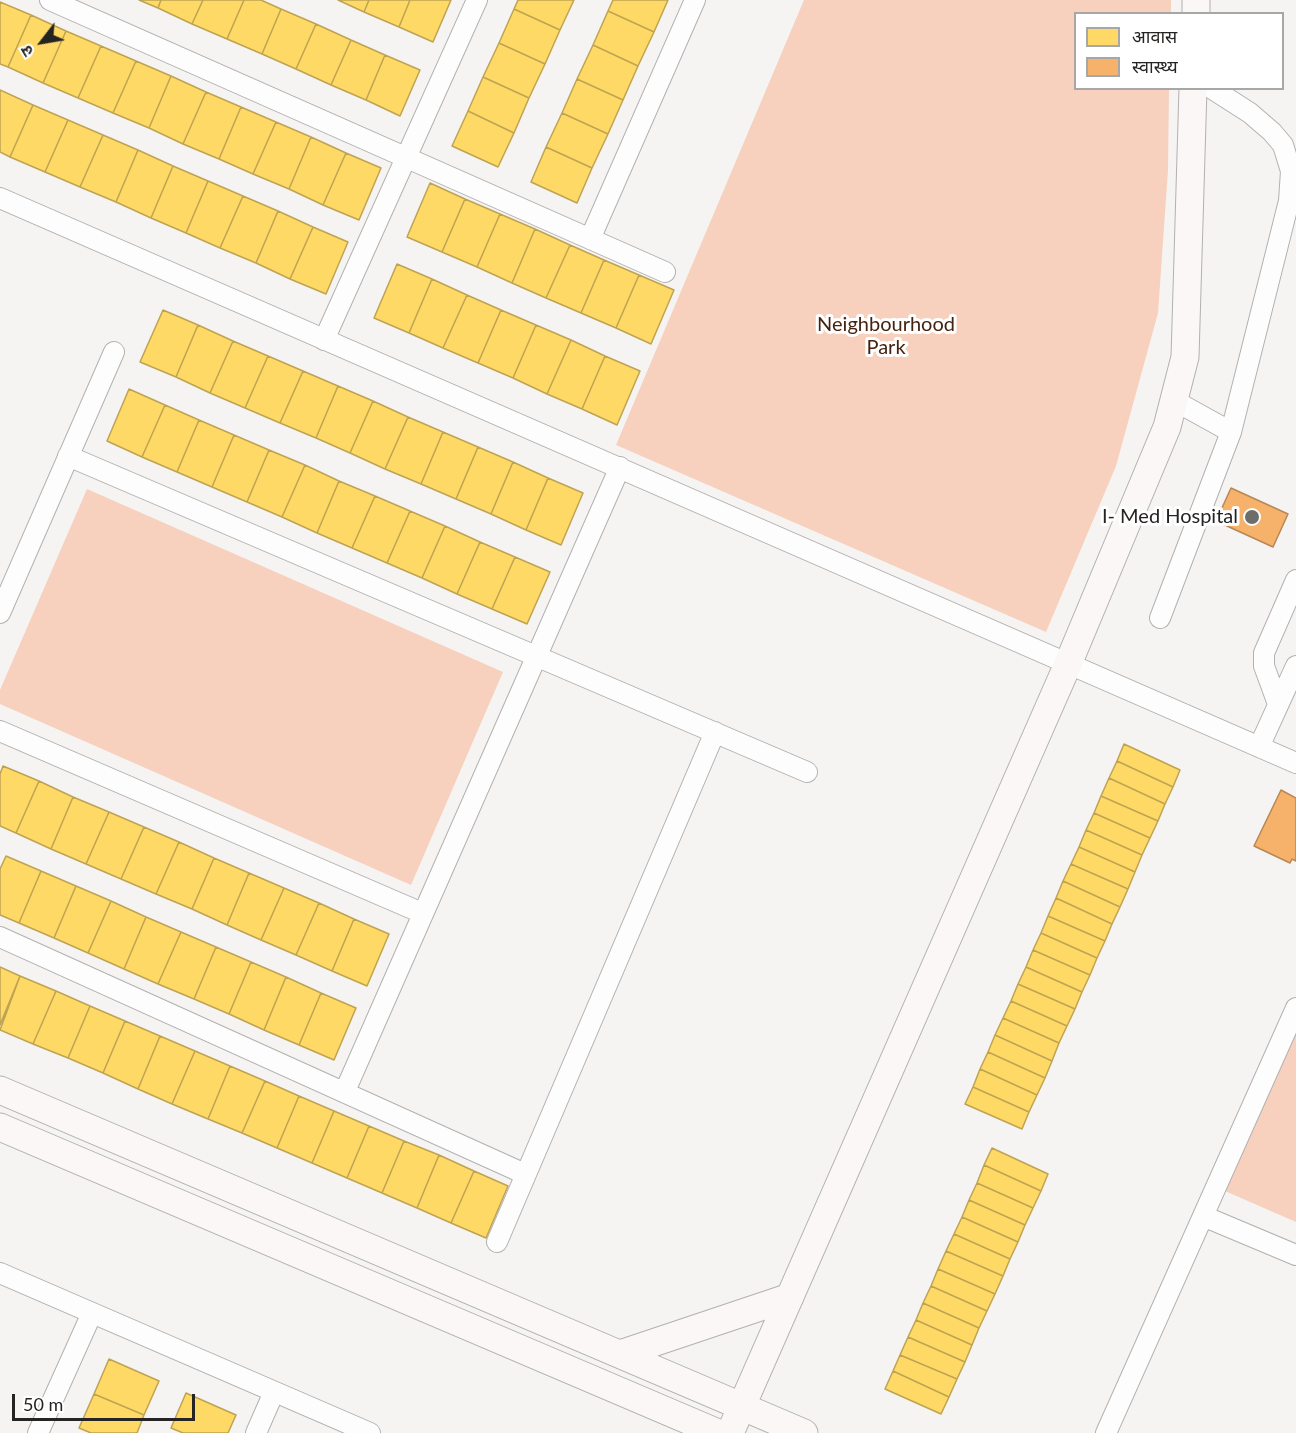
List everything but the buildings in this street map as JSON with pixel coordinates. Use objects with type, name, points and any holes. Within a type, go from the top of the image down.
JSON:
[{"type":"main road","points":[[730,1433],[1068,664],[1175,401],[1185,357],[1193,90]]},
{"type":"main road","points":[[0,1090],[804,1433]]},
{"type":"main road","points":[[0,1127],[718,1433]]},
{"type":"main road","points":[[620,1354],[790,1297]]},
{"type":"street","points":[[50,0],[665,272]]},
{"type":"street","points":[[324,340],[477,0]]},
{"type":"street","points":[[590,239],[695,0]]},
{"type":"street","points":[[1160,618],[1232,432],[1289,201],[1291,171],[1283,146],[1272,132],[1250,113],[1214,90]]},
{"type":"street","points":[[0,198],[1296,763]]},
{"type":"street","points":[[0,613],[114,352]]},
{"type":"street","points":[[1175,401],[1232,432]]},
{"type":"street","points":[[68,456],[807,772]]},
{"type":"street","points":[[345,1091],[620,467]]},
{"type":"street","points":[[1278,705],[1264,666],[1264,653],[1296,580]]},
{"type":"street","points":[[1259,747],[1296,666]]},
{"type":"street","points":[[0,731],[422,913]]},
{"type":"street","points":[[497,1242],[715,732]]},
{"type":"street","points":[[0,937],[525,1174]]},
{"type":"street","points":[[1112,1431],[1203,1216],[1296,1008]]},
{"type":"street","points":[[1203,1216],[1296,1255]]},
{"type":"street","points":[[0,1273],[370,1433]]},
{"type":"street","points":[[38,1433],[92,1313]]},
{"type":"street","points":[[256,1433],[274,1392]]},
{"type":"green space","name":"Neighbourhood Park","points":[[804,0],[1171,0],[1171,12],[1074,12],[1074,90],[1169,90],[1168,170],[1158,313],[1116,466],[1046,632],[616,445]]},
{"type":"green space","points":[[87,489],[503,672],[411,885],[0,704],[0,690]]},
{"type":"green space","points":[[1286,1031],[1296,1035],[1296,1222],[1218,1188]]},
{"type":"place","name":"I- Med Hospital","points":[[1252,517]]}]
